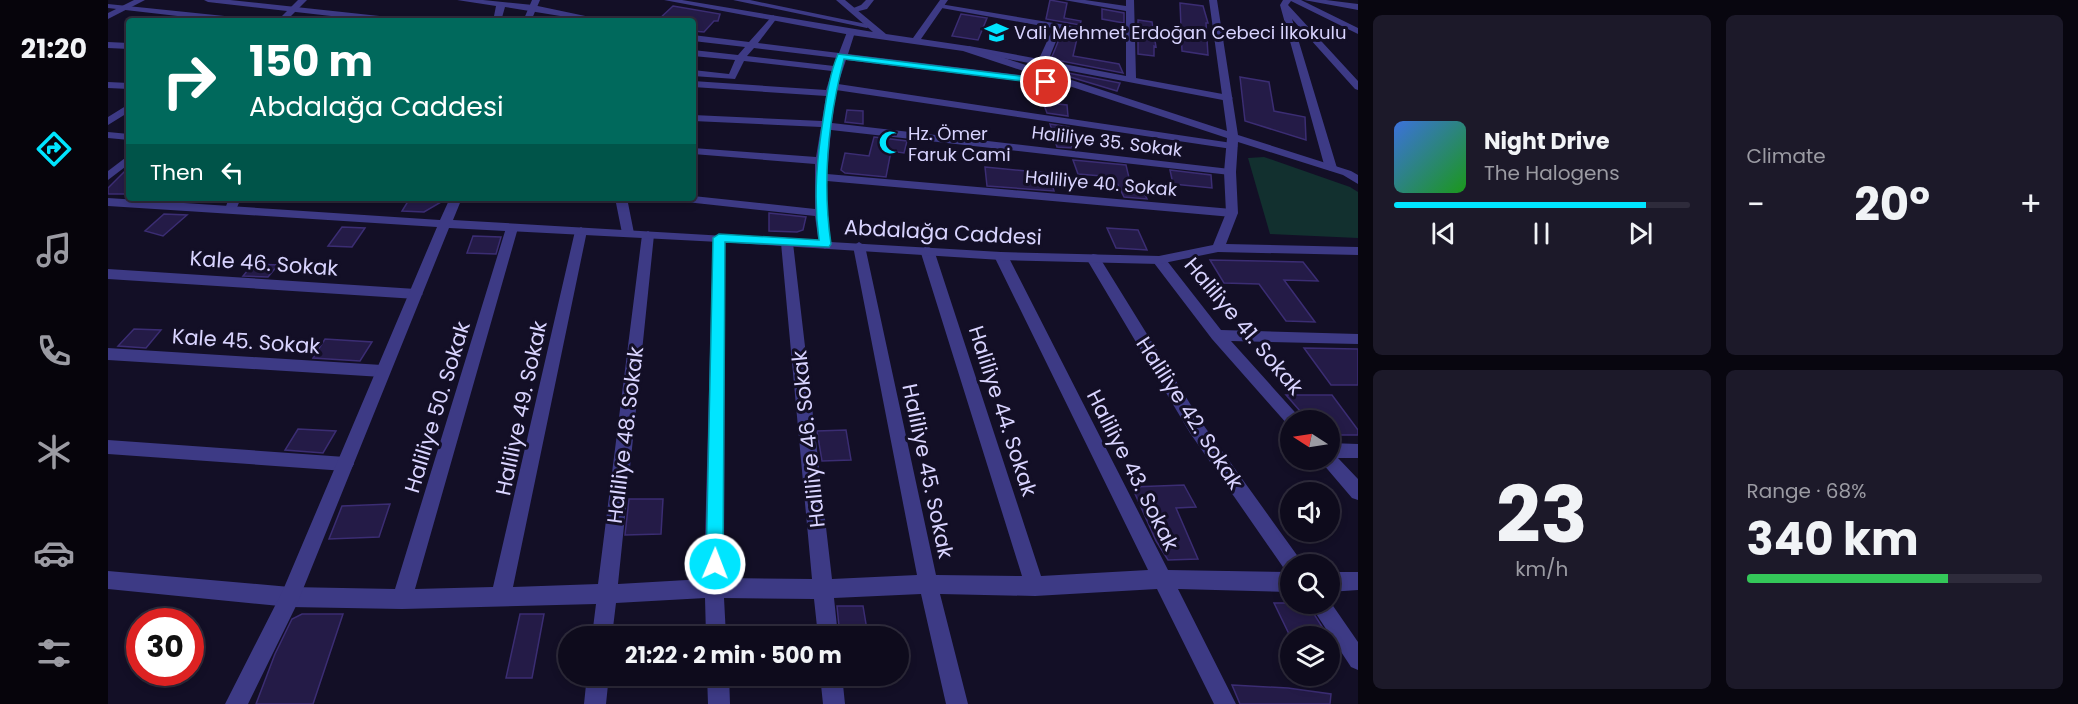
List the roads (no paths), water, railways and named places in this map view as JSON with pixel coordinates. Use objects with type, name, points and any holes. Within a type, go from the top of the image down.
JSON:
[{"type":"street","points":[[108,16],[141,0]]},
{"type":"street","points":[[208,0],[372,18]]},
{"type":"street","points":[[284,18],[303,0]]},
{"type":"street","points":[[460,0],[501,4],[535,4]]},
{"type":"street","points":[[515,0],[593,18]]},
{"type":"street","points":[[668,0],[850,32],[965,48],[1228,98]]},
{"type":"street","points":[[736,0],[867,25]]},
{"type":"street","points":[[840,0],[867,25],[883,36]]},
{"type":"street","points":[[854,11],[864,8],[870,0]]},
{"type":"street","points":[[1069,0],[1129,5],[1131,79]]},
{"type":"street","points":[[1213,0],[1233,142],[1230,172],[1232,213],[1218,248]]},
{"type":"street","points":[[1294,0],[1358,31]]},
{"type":"street","points":[[1308,0],[1358,7]]},
{"type":"street","points":[[1286,3],[1358,87]]},
{"type":"street","points":[[1286,3],[1331,168]]},
{"type":"street","points":[[498,18],[501,4]]},
{"type":"street","points":[[528,18],[535,4]]},
{"type":"street","points":[[915,41],[942,4],[1131,38]]},
{"type":"street","points":[[108,6],[217,18]]},
{"type":"street","points":[[730,82],[741,58],[773,18]]},
{"type":"street","points":[[1043,62],[1058,26]]},
{"type":"street","points":[[825,244],[821,213],[821,161],[832,90],[850,32]]},
{"type":"street","points":[[696,38],[1069,84]]},
{"type":"street","points":[[108,45],[126,46]]},
{"type":"street","points":[[965,48],[1233,142],[1331,168],[1347,173],[1358,180]]},
{"type":"street","points":[[696,53],[837,69]]},
{"type":"street","points":[[696,74],[730,82]]},
{"type":"street","points":[[696,84],[730,82],[832,90],[1233,142]]},
{"type":"street","points":[[108,85],[126,86]]},
{"type":"street","points":[[108,122],[126,109]]},
{"type":"street","name":"Haliliye 35. Sokak","points":[[696,118],[820,124],[1230,172]]},
{"type":"street","points":[[108,135],[126,137]]},
{"type":"street","points":[[696,151],[821,161]]},
{"type":"street","points":[[108,177],[126,161]]},
{"type":"street","name":"Haliliye 40. Sokak","points":[[822,177],[1232,213]]},
{"type":"street","points":[[696,200],[821,213]]},
{"type":"street","points":[[236,704],[290,597],[455,201]]},
{"type":"street","points":[[622,201],[628,233]]},
{"type":"street","name":"Abdalağa Caddesi","points":[[108,202],[233,203],[444,224],[825,244],[1001,256],[1159,260],[1218,248],[1358,251]]},
{"type":"street","name":"Haliliye 50. Sokak","points":[[402,598],[512,228]]},
{"type":"street","name":"Haliliye 49. Sokak","points":[[501,595],[581,231]]},
{"type":"street","name":"Haliliye 48. Sokak","points":[[603,626],[648,235]]},
{"type":"street","points":[[716,626],[714,588],[719,238]]},
{"type":"street","name":"Haliliye 46. Sokak","points":[[787,243],[827,626]]},
{"type":"street","name":"Haliliye 45. Sokak","points":[[859,246],[928,584],[957,704]]},
{"type":"street","name":"Haliliye 44. Sokak","points":[[927,250],[1035,586]]},
{"type":"street","name":"Haliliye 43. Sokak","points":[[1001,256],[1225,704]]},
{"type":"street","name":"Haliliye 42. Sokak","points":[[1093,258],[1196,428],[1285,554]]},
{"type":"street","name":"Haliliye 41. Sokak","points":[[1159,260],[1217,335],[1285,410]]},
{"type":"street","name":"Kale 46. Sokak","points":[[108,274],[416,294]]},
{"type":"street","points":[[1217,335],[1358,339]]},
{"type":"street","name":"Kale 45. Sokak","points":[[108,354],[382,371]]},
{"type":"street","points":[[108,447],[345,464]]},
{"type":"street","points":[[1340,450],[1358,451]]},
{"type":"street","points":[[1339,470],[1358,492]]},
{"type":"street","points":[[108,580],[290,597],[402,598],[606,594],[714,588],[824,589],[928,584],[1035,586],[1163,579],[1280,582]]},
{"type":"street","points":[[1340,582],[1358,581]]},
{"type":"street","points":[[1327,614],[1358,660]]},
{"type":"street","points":[[595,704],[597,686]]},
{"type":"street","points":[[718,686],[719,704]]},
{"type":"street","points":[[832,686],[834,704]]},
{"type":"place","name":"Vali Mehmet Erdoğan Cebeci İlkokulu","points":[[996,32]]},
{"type":"place","name":"Hz. Ömer Faruk Cami","points":[[890,143]]}]
